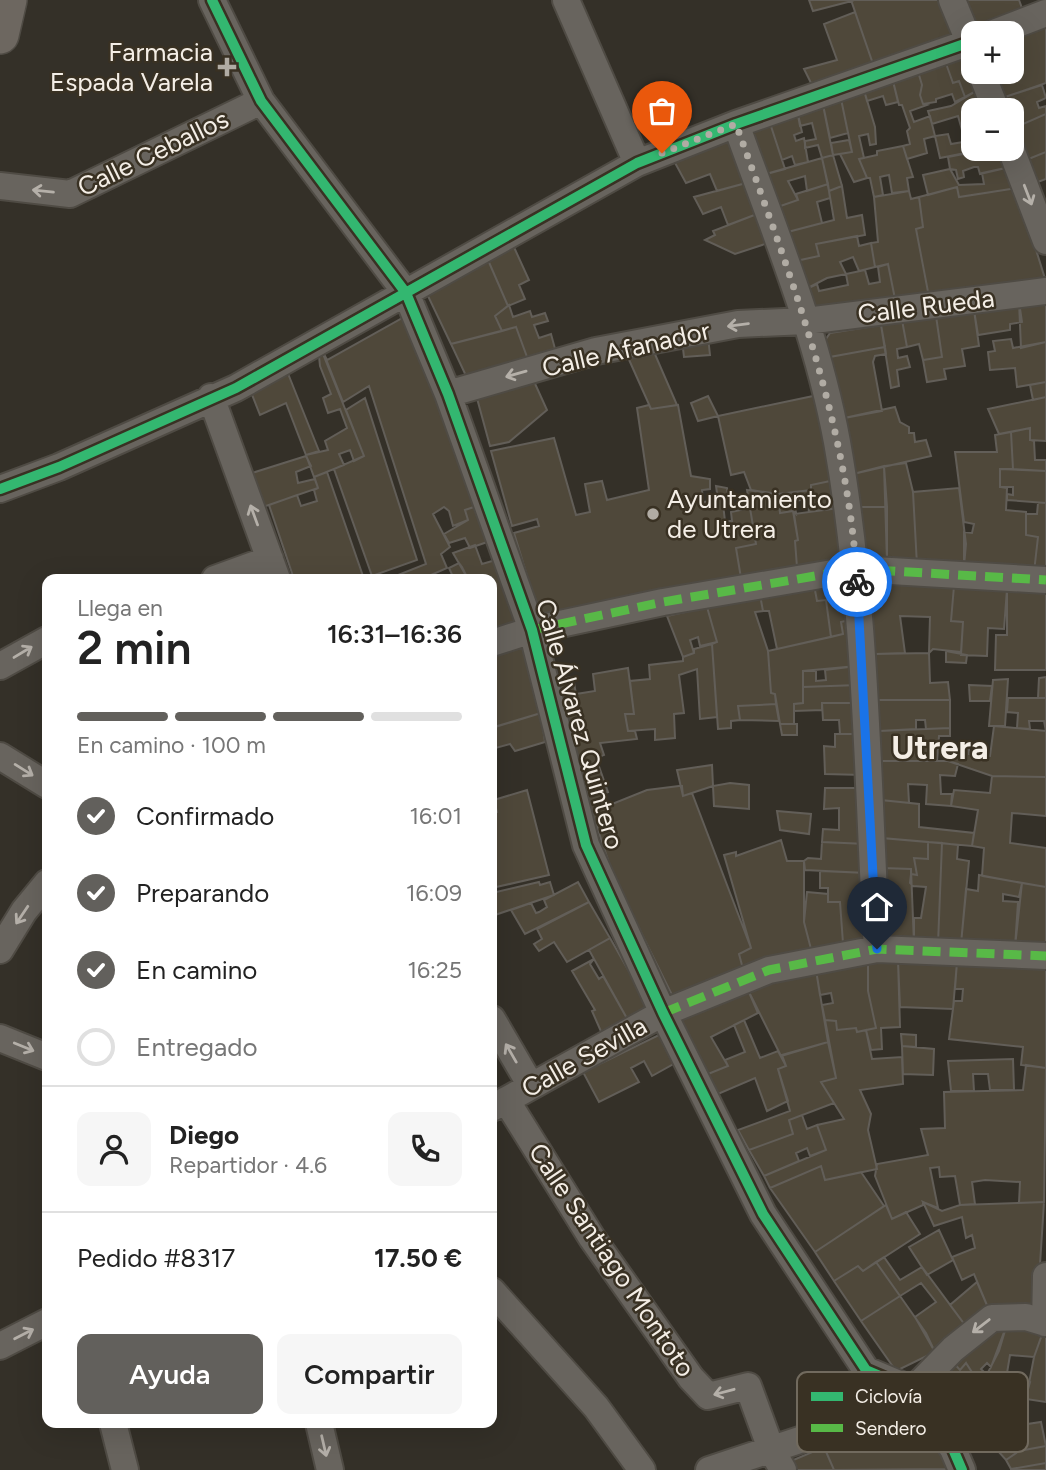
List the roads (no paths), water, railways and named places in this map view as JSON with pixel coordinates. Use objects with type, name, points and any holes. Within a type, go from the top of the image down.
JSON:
[{"type":"street","points":[[0,35],[8,0]]},
{"type":"street","name":"Calle Álvarez Quintero","points":[[212,0],[261,101],[406,293],[448,394],[532,630],[586,845],[663,1013],[763,1213],[866,1370],[871,1372]]},
{"type":"street","points":[[566,0],[637,163]]},
{"type":"street","points":[[952,0],[964,21]]},
{"type":"street","points":[[1024,22],[1046,13]]},
{"type":"street","points":[[0,489],[59,467],[236,388],[637,163],[736,124],[961,47]]},
{"type":"street","name":"Calle Ceballos","points":[[0,186],[70,194],[261,101]]},
{"type":"street","points":[[736,124],[806,321],[837,440],[856,569],[877,949]]},
{"type":"street","points":[[1016,161],[1046,241]]},
{"type":"street","name":"Calle Rueda","points":[[806,321],[1046,291]]},
{"type":"street","name":"Calle Afanador","points":[[448,394],[596,351],[738,324],[806,321]]},
{"type":"street","points":[[211,397],[273,569],[244,574]]},
{"type":"street","points":[[497,641],[532,630],[663,602],[856,569],[1046,580]]},
{"type":"street","points":[[0,666],[42,643]]},
{"type":"street","points":[[0,756],[42,782]]},
{"type":"street","points":[[0,950],[24,911],[42,889]]},
{"type":"street","name":"Calle Sevilla","points":[[499,1104],[663,1013],[769,970],[877,949],[1046,956]]},
{"type":"street","points":[[497,1028],[531,1086]]},
{"type":"street","points":[[0,1038],[42,1055]]},
{"type":"street","name":"Calle Santiago Montoto","points":[[499,1104],[691,1378],[708,1396],[748,1385],[777,1460]]},
{"type":"street","points":[[931,1372],[953,1349],[992,1318],[1026,1317],[1045,1323],[1046,1276]]},
{"type":"street","points":[[497,1297],[596,1407],[642,1470]]},
{"type":"street","points":[[0,1346],[42,1325]]},
{"type":"street","points":[[114,1428],[125,1470]]},
{"type":"street","points":[[320,1428],[330,1470]]},
{"type":"street","points":[[709,1470],[777,1460],[797,1450]]},
{"type":"street","points":[[954,1452],[962,1470]]},
{"type":"place","name":"Farmacia Espada Varela","points":[[227,67]]},
{"type":"place","name":"Ayuntamiento de Utrera","points":[[653,514]]},
{"type":"district","name":"Utrera","points":[[940,747]]}]
